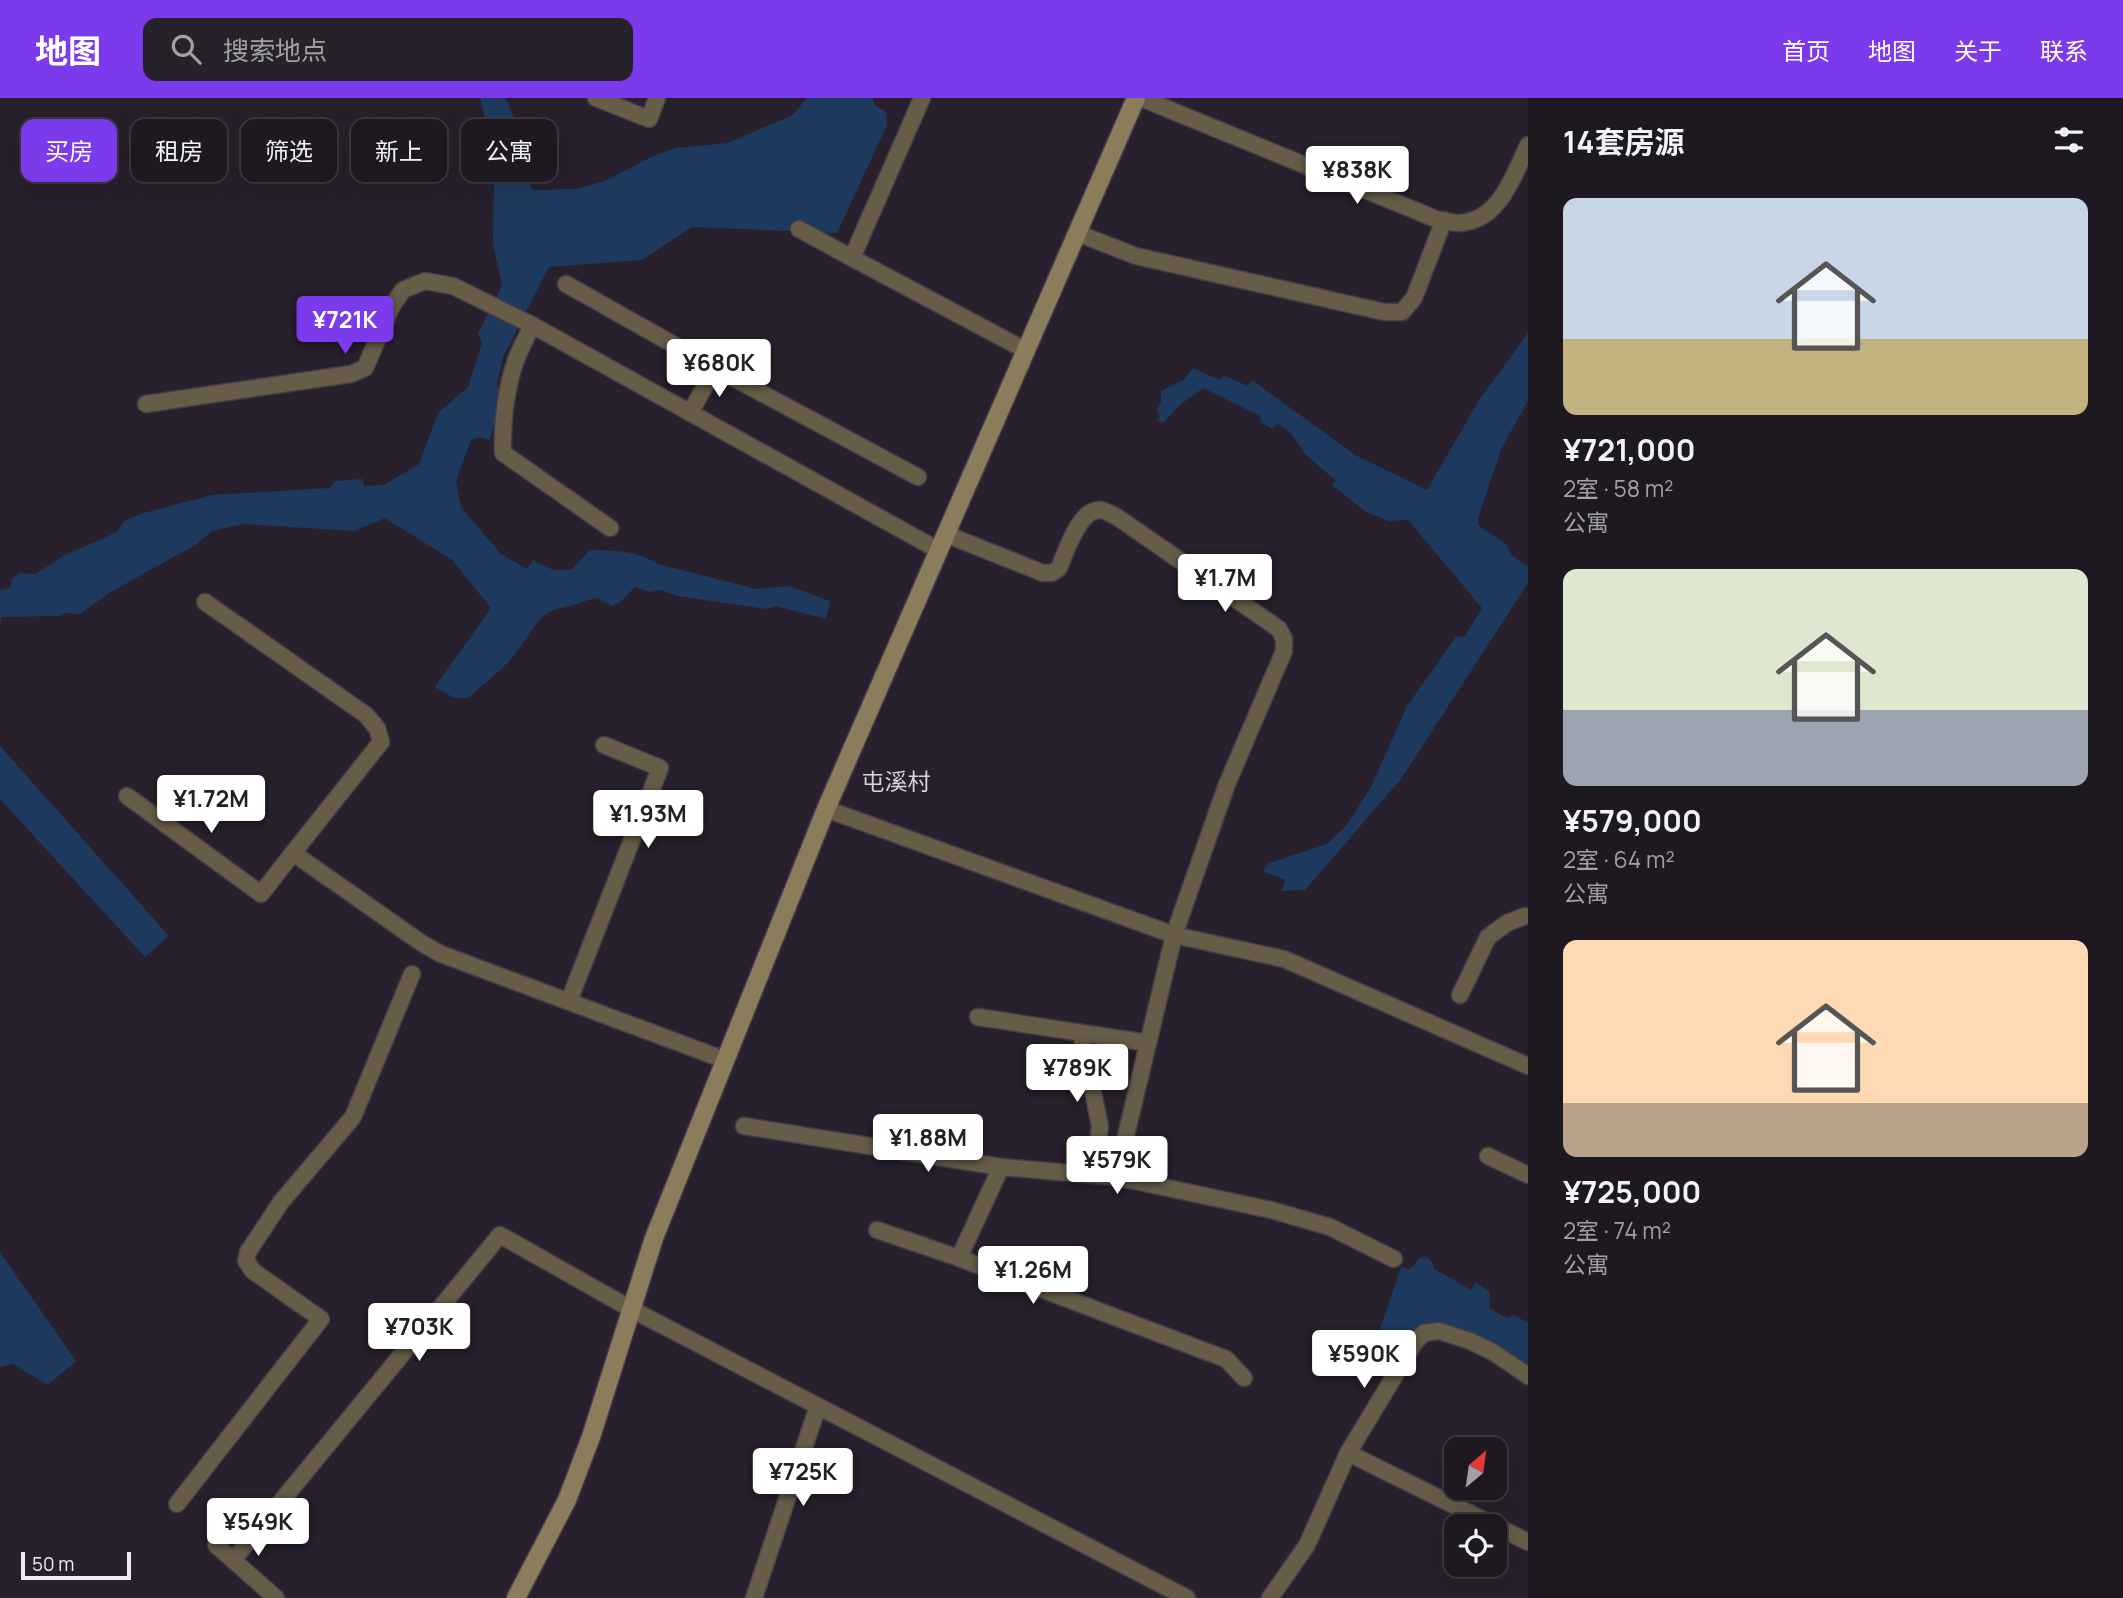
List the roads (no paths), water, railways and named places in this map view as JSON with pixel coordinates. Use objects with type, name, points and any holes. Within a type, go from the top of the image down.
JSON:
[{"type":"main road","points":[[516,1598],[567,1500],[591,1437],[654,1238],[826,809],[1025,351],[1139,98]]},
{"type":"street","points":[[596,98],[649,119],[657,98]]},
{"type":"street","points":[[852,258],[922,98]]},
{"type":"street","points":[[1139,98],[1436,219],[1457,223],[1478,219],[1497,206],[1528,145]]},
{"type":"street","points":[[1077,233],[1136,256],[1384,312],[1402,312],[1414,298],[1444,220]]},
{"type":"street","points":[[799,229],[1025,351]]},
{"type":"street","points":[[146,404],[351,374],[365,368],[392,306],[403,290],[425,281],[453,286],[528,323],[690,413],[942,542],[1043,573],[1052,573],[1059,568],[1080,520],[1090,512],[1101,510],[1117,517],[1279,629],[1284,639],[1284,651],[1227,784],[1174,935],[1116,1177]]},
{"type":"street","points":[[566,285],[919,477]]},
{"type":"street","points":[[528,323],[506,401],[502,431],[503,453],[610,528]]},
{"type":"street","points":[[690,413],[715,368]]},
{"type":"street","points":[[127,796],[261,894],[381,742],[377,729],[366,715],[205,602]]},
{"type":"street","points":[[569,1001],[660,768],[604,745]]},
{"type":"street","points":[[826,809],[1174,935],[1283,959],[1528,1066]]},
{"type":"street","points":[[293,853],[422,944],[441,954],[725,1060]]},
{"type":"street","points":[[1460,995],[1488,937],[1507,923],[1527,914]]},
{"type":"street","points":[[177,1504],[321,1319],[253,1270],[246,1261],[248,1252],[281,1202],[353,1117],[412,974]]},
{"type":"street","points":[[978,1017],[1148,1043]]},
{"type":"street","points":[[1081,1033],[1100,1126],[1094,1175]]},
{"type":"street","points":[[744,1126],[1001,1167],[1116,1177],[1271,1210],[1330,1227],[1394,1259]]},
{"type":"street","points":[[1488,1156],[1528,1175]]},
{"type":"street","points":[[958,1258],[1001,1167]]},
{"type":"street","points":[[877,1230],[1226,1359],[1244,1378]]},
{"type":"street","points":[[233,1560],[500,1235],[631,1309],[1187,1598]]},
{"type":"street","points":[[1270,1598],[1307,1545],[1348,1452],[1415,1342],[1424,1333],[1439,1331],[1470,1341],[1493,1352],[1528,1376]]},
{"type":"street","points":[[754,1598],[818,1406]]},
{"type":"street","points":[[1348,1452],[1528,1542]]},
{"type":"street","points":[[216,1545],[276,1598]]},
{"type":"water","points":[[480,98],[505,98],[514,119],[485,119]]},
{"type":"water","points":[[807,98],[873,98],[875,105],[886,112],[887,125],[837,233],[692,227],[642,260],[549,267],[503,357],[497,384],[501,399],[490,440],[479,437],[471,440],[456,481],[461,507],[501,554],[527,569],[533,560],[553,570],[571,570],[590,550],[625,552],[658,564],[756,589],[789,586],[830,601],[826,619],[776,606],[766,609],[678,596],[659,590],[650,592],[635,587],[612,606],[594,599],[551,611],[540,619],[516,653],[499,671],[468,698],[454,698],[435,687],[491,608],[452,560],[385,518],[354,531],[244,524],[212,531],[197,544],[109,593],[80,614],[2,617],[0,624],[0,590],[11,588],[11,580],[19,573],[36,574],[63,556],[117,532],[124,521],[140,514],[212,495],[330,488],[335,481],[363,479],[364,486],[384,485],[419,464],[438,413],[468,387],[482,343],[478,333],[502,286],[493,244],[494,182],[530,182],[533,190],[577,189],[605,181],[653,156],[676,148],[728,143],[793,115]]},
{"type":"water","points":[[1528,333],[1528,401],[1502,447],[1478,525],[1507,545],[1512,556],[1528,566],[1528,583],[1401,779],[1305,890],[1282,891],[1285,880],[1263,871],[1269,863],[1327,844],[1347,825],[1371,787],[1407,706],[1456,637],[1465,636],[1482,608],[1408,520],[1389,521],[1366,512],[1332,485],[1336,481],[1305,454],[1290,432],[1278,424],[1272,429],[1261,422],[1260,416],[1203,388],[1180,405],[1163,423],[1157,420],[1160,416],[1157,409],[1161,402],[1161,391],[1185,379],[1193,368],[1220,380],[1223,375],[1248,386],[1252,380],[1355,455],[1427,490],[1479,400]]},
{"type":"water","points":[[0,746],[169,936],[145,957],[0,799]]},
{"type":"water","points":[[0,1252],[76,1361],[48,1385],[13,1364],[0,1367]]},
{"type":"water","points":[[1421,1257],[1427,1257],[1433,1268],[1471,1290],[1476,1282],[1490,1292],[1489,1308],[1507,1318],[1514,1315],[1528,1323],[1528,1366],[1487,1340],[1432,1323],[1424,1325],[1400,1355],[1374,1347],[1401,1267],[1410,1269]]},
{"type":"district","name":"屯溪村","points":[[896,781]]}]
